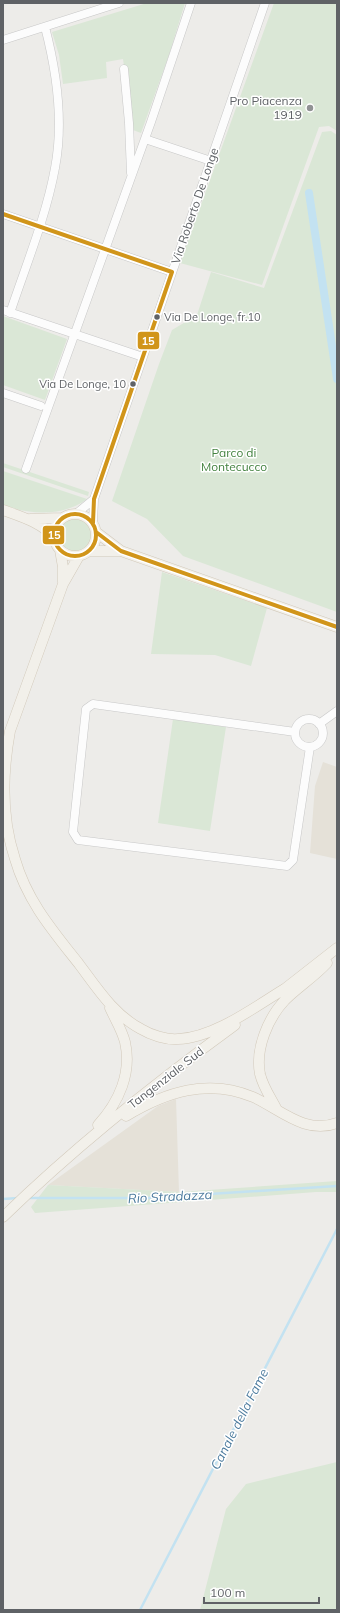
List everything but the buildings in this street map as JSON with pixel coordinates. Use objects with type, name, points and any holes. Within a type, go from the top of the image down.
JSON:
[{"type":"main road","points":[[3,510],[28,519],[48,531],[54,537]]},
{"type":"main road","points":[[28,519],[62,518],[76,514],[88,518],[95,528],[121,551]]},
{"type":"main road","points":[[62,518],[54,530],[54,537],[57,546],[66,554],[79,556],[90,551],[121,551],[304,616],[337,626]]},
{"type":"main road","points":[[90,551],[94,546],[95,528]]},
{"type":"main road","points":[[60,550],[63,567],[63,584]]},
{"type":"main road","points":[[79,556],[63,584],[10,731],[4,775],[3,799],[14,858],[22,881],[38,911],[107,1002],[124,1018],[141,1029],[158,1036],[178,1039],[203,1035],[221,1027],[286,988]]},
{"type":"main road","points":[[304,616],[337,631]]},
{"type":"main road","name":"Tangenziale Sud","points":[[3,1217],[52,1170],[93,1135],[337,948]]},
{"type":"main road","points":[[277,1110],[266,1089],[260,1073],[260,1054],[264,1034],[274,1014],[285,1000],[321,970],[337,952]]},
{"type":"main road","points":[[67,1158],[112,1108],[124,1083],[127,1053],[125,1041],[107,1002]]},
{"type":"main road","points":[[93,1135],[140,1107],[166,1096],[192,1089],[229,1089],[254,1097],[291,1119],[303,1124],[320,1126],[337,1123]]},
{"type":"street","points":[[3,40],[109,4],[119,3]]},
{"type":"street","points":[[26,469],[145,139],[191,3]]},
{"type":"street","name":"Via Roberto De Longe","points":[[94,499],[265,3]]},
{"type":"street","points":[[44,27],[52,54],[59,94],[59,134],[56,167],[39,226],[6,311],[143,357]]},
{"type":"street","points":[[124,69],[129,124],[131,178]]},
{"type":"street","points":[[145,139],[211,161]]},
{"type":"street","points":[[3,214],[172,272]]},
{"type":"street","points":[[3,393],[41,406]]},
{"type":"street","points":[[76,514],[94,499]]},
{"type":"street","points":[[94,499],[95,528]]},
{"type":"street","points":[[295,732],[93,704],[86,709],[73,832],[78,840],[287,866],[293,860],[310,747]]},
{"type":"street","points":[[319,724],[337,711]]},
{"type":"street","points":[[306,720],[315,721],[319,724],[322,730],[322,738],[317,744],[310,747],[301,745],[295,732],[298,724],[306,720]]},
{"type":"shaded area","points":[[323,762],[337,767],[337,859],[310,853],[315,786]]},
{"type":"shaded area","points":[[176,1099],[179,1192],[48,1185],[158,1106]]},
{"type":"green space","points":[[147,3],[185,3],[169,55],[141,133],[133,130],[123,59],[106,62],[107,78],[63,84],[59,55],[52,32]]},
{"type":"green space","points":[[274,3],[337,3],[337,131],[329,126],[319,127],[262,285],[180,263]]},
{"type":"green space","name":"Parco di Montecucco","points":[[331,131],[337,135],[337,612],[183,556],[147,519],[112,501],[172,330],[197,315],[211,272],[264,288],[322,132]]},
{"type":"green space","points":[[3,316],[67,339],[45,400],[3,385]]},
{"type":"green space","points":[[3,463],[89,492],[88,496],[3,467]]},
{"type":"green space","points":[[3,471],[87,499],[68,509],[46,512],[24,511],[3,505]]},
{"type":"green space","points":[[72,518],[78,518],[87,523],[91,529],[91,541],[87,547],[78,552],[72,552],[63,547],[58,538],[58,532],[63,523]]},
{"type":"green space","points":[[162,572],[267,608],[251,666],[215,655],[151,654]]},
{"type":"green space","points":[[173,719],[226,727],[210,831],[158,823]]},
{"type":"green space","points":[[337,1181],[337,1192],[316,1192],[35,1213],[31,1207],[48,1185],[180,1192]]},
{"type":"green space","points":[[337,1462],[337,1610],[200,1610],[226,1509],[246,1484]]},
{"type":"waterway","points":[[309,193],[337,379]]},
{"type":"waterway","name":"Rio Stradazza","points":[[27,1198],[147,1198],[337,1186]]},
{"type":"waterway","name":"Rio Stradazza","points":[[3,1199],[18,1198]]},
{"type":"waterway","name":"Canale della Fame","points":[[140,1610],[337,1229]]},
{"type":"transit line","name":"15","points":[[3,214],[172,272],[94,499],[93,523]]},
{"type":"transit line","name":"15","points":[[71,514],[79,514],[87,517],[93,523],[96,535],[93,547],[87,553],[79,556],[71,556],[63,553],[57,547],[54,539],[54,531],[57,523],[63,517],[71,514]]},
{"type":"transit line","name":"15","points":[[96,532],[121,551],[337,627]]},
{"type":"place","name":"Pro Piacenza 1919","points":[[310,108]]},
{"type":"place","name":"Via De Longe, fr.10","points":[[157,317]]},
{"type":"place","name":"Via De Longe, 10","points":[[133,384]]}]
